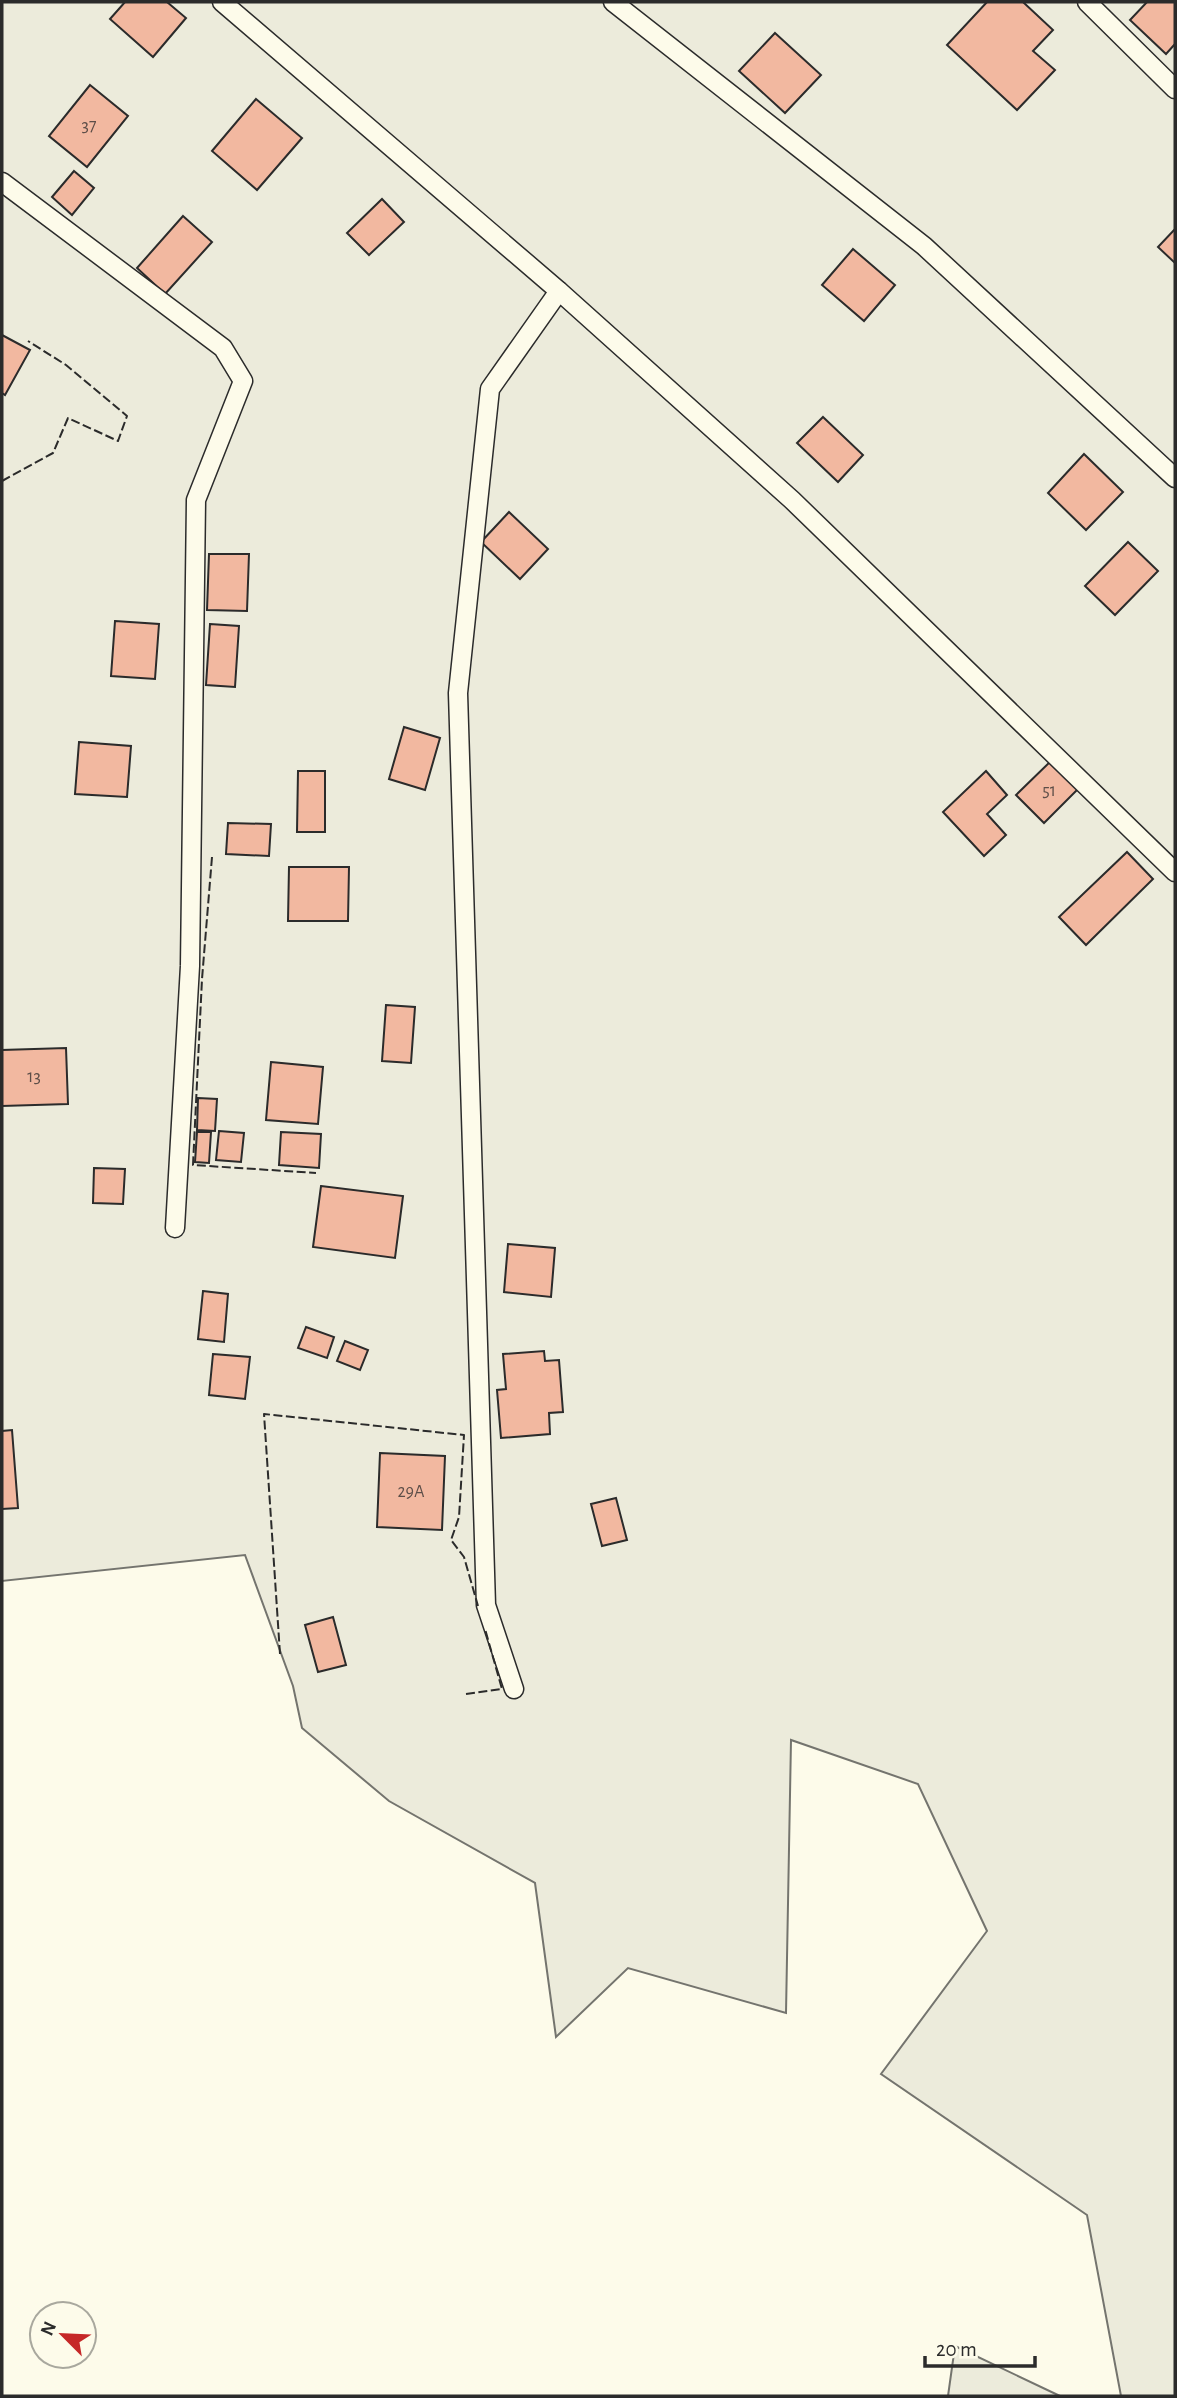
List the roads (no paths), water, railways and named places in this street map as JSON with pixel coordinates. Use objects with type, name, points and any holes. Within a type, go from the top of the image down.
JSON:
[{"type":"lane","points":[[222,2],[559,291],[792,500],[1175,872]]},
{"type":"lane","points":[[613,2],[924,246],[1175,478]]},
{"type":"lane","points":[[1087,2],[1175,89]]},
{"type":"lane","points":[[2,182],[223,348],[243,381],[196,500],[190,965],[175,1228]]},
{"type":"lane","points":[[514,1689],[486,1605],[458,693],[490,389],[559,291]]}]
